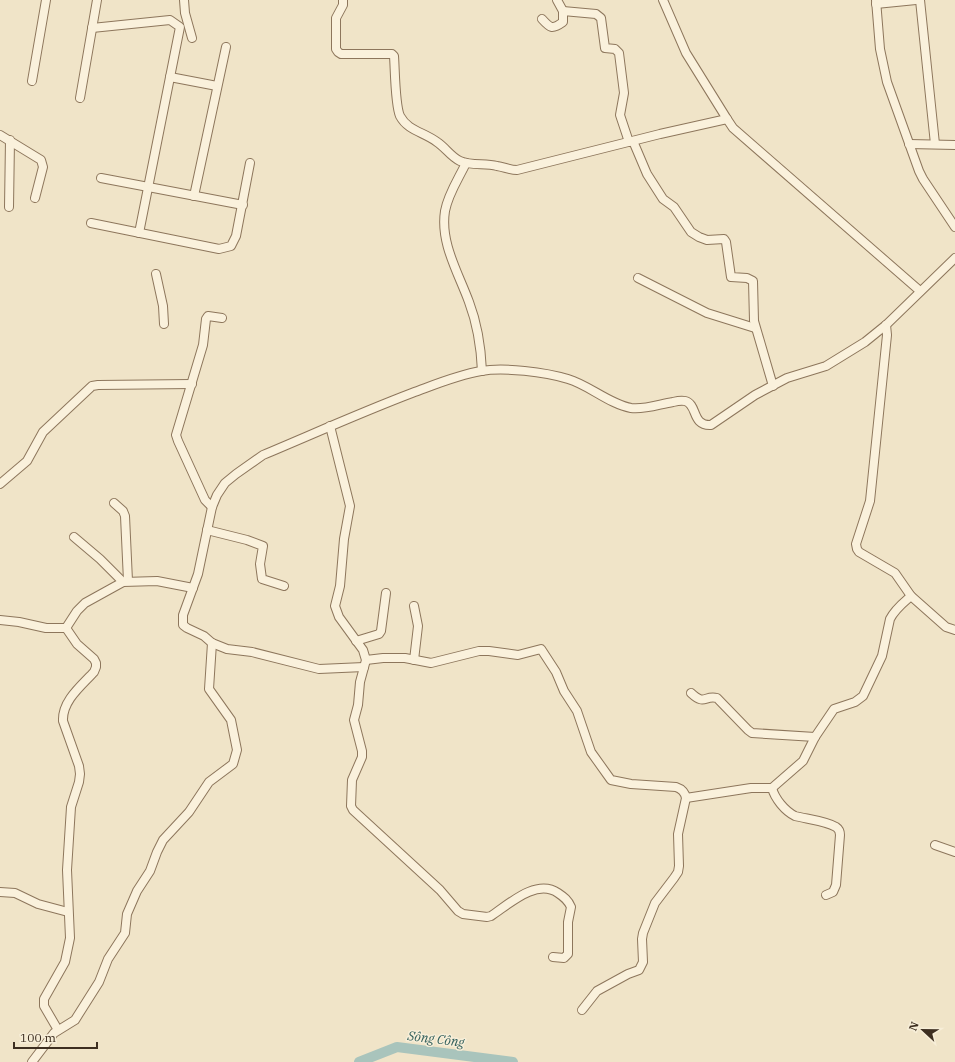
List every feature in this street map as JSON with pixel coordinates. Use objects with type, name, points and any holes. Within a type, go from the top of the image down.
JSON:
[{"type":"street","points":[[32,81],[46,0]]},
{"type":"street","points":[[80,98],[97,0]]},
{"type":"street","points":[[184,0],[185,13],[192,38]]},
{"type":"street","points":[[344,0],[336,18],[336,49],[338,52],[341,54],[392,54],[394,56],[397,108],[403,122],[420,134],[436,141],[460,161],[466,163],[496,165],[511,170],[517,170],[726,119]]},
{"type":"street","points":[[542,19],[552,28],[563,22],[563,11],[557,0]]},
{"type":"street","points":[[663,0],[686,53],[726,119],[740,135],[920,291]]},
{"type":"street","points":[[916,0],[876,2],[880,49],[885,74],[909,144],[923,179],[955,227]]},
{"type":"street","points":[[920,0],[935,144]]},
{"type":"street","points":[[563,11],[599,15],[602,21],[605,48],[615,49],[619,53],[624,93],[620,115],[631,142],[647,174],[663,199],[674,207],[691,232],[707,240],[726,240],[731,277],[746,278],[753,281],[755,328],[773,386]]},
{"type":"street","points":[[92,28],[170,20],[180,27],[140,233]]},
{"type":"street","points":[[194,196],[226,47]]},
{"type":"street","points":[[170,77],[217,86]]},
{"type":"street","points":[[0,134],[38,158],[43,163],[35,198]]},
{"type":"street","points":[[9,207],[10,140]]},
{"type":"street","points":[[909,144],[955,144]]},
{"type":"street","points":[[91,223],[219,249],[230,246],[236,236],[250,163]]},
{"type":"street","points":[[466,163],[448,200],[445,210],[445,221],[449,253],[469,303],[475,324],[480,346],[482,371]]},
{"type":"street","points":[[101,178],[242,205]]},
{"type":"street","points":[[582,1010],[597,991],[638,970],[641,966],[642,939],[648,920],[658,898],[678,872],[678,834],[686,798],[685,793],[679,788],[631,784],[611,780],[591,752],[577,712],[564,691],[556,672],[541,649],[518,655],[479,651],[431,663],[414,660],[383,658],[365,664],[313,668],[252,652],[227,649],[212,643],[204,636],[187,628],[183,624],[183,615],[198,574],[212,508],[217,495],[225,483],[263,455],[391,401],[455,377],[482,371],[516,370],[569,379],[629,408],[683,400],[690,404],[697,420],[706,425],[711,425],[747,400],[787,378],[826,366],[865,342],[886,325],[955,258]]},
{"type":"street","points":[[156,274],[163,306],[164,324]]},
{"type":"street","points":[[638,278],[707,313],[755,328]]},
{"type":"street","points":[[212,508],[205,500],[176,435],[192,384],[202,345],[206,318],[211,316],[222,318]]},
{"type":"street","points":[[886,325],[887,335],[870,501],[856,544],[857,549],[859,552],[895,573],[911,596],[946,627],[955,630]]},
{"type":"street","points":[[0,484],[27,461],[43,432],[92,386],[192,384]]},
{"type":"street","points":[[330,426],[350,506],[344,539],[340,586],[335,606],[339,617],[363,650],[365,664],[360,682],[358,705],[354,720],[362,756],[352,780],[352,810],[440,890],[458,911],[463,914],[487,917],[491,916],[525,894],[534,890],[553,890],[565,898],[571,907],[568,922],[568,954],[564,958],[553,957]]},
{"type":"street","points":[[114,503],[123,511],[125,516],[126,581]]},
{"type":"street","points":[[207,530],[247,540],[262,546],[260,564],[262,579],[284,586]]},
{"type":"street","points":[[74,537],[126,581]]},
{"type":"street","points":[[66,628],[77,611],[85,603],[126,581],[158,581],[193,588]]},
{"type":"street","points":[[356,641],[379,634],[381,631],[386,593]]},
{"type":"street","points":[[686,798],[751,788],[772,788],[804,760],[815,737],[834,709],[855,702],[863,696],[882,656],[892,613],[911,596]]},
{"type":"street","points":[[414,606],[418,626],[414,660]]},
{"type":"street","points":[[0,620],[19,622],[46,628],[66,628]]},
{"type":"street","points":[[58,1030],[44,1006],[44,1000],[65,962],[68,952],[70,938],[67,870],[71,807],[80,774],[79,766],[63,721],[62,714],[69,699],[96,668],[94,659],[77,644],[66,628]]},
{"type":"street","points":[[32,1062],[58,1030],[75,1020],[99,982],[108,959],[125,933],[127,914],[137,891],[150,871],[163,840],[189,812],[209,782],[230,768],[233,764],[237,750],[231,720],[209,689],[212,643]]},
{"type":"street","points":[[692,693],[697,699],[701,700],[714,697],[717,698],[752,733],[815,737]]},
{"type":"street","points":[[772,788],[774,794],[790,813],[795,816],[830,825],[837,828],[839,831],[840,835],[836,885],[833,892],[826,895]]},
{"type":"street","points":[[935,845],[955,852]]},
{"type":"street","points":[[0,892],[15,893],[38,904],[68,912]]},
{"type":"waterway","name":"Sông Công","points":[[359,1062],[397,1047],[513,1062]]}]
